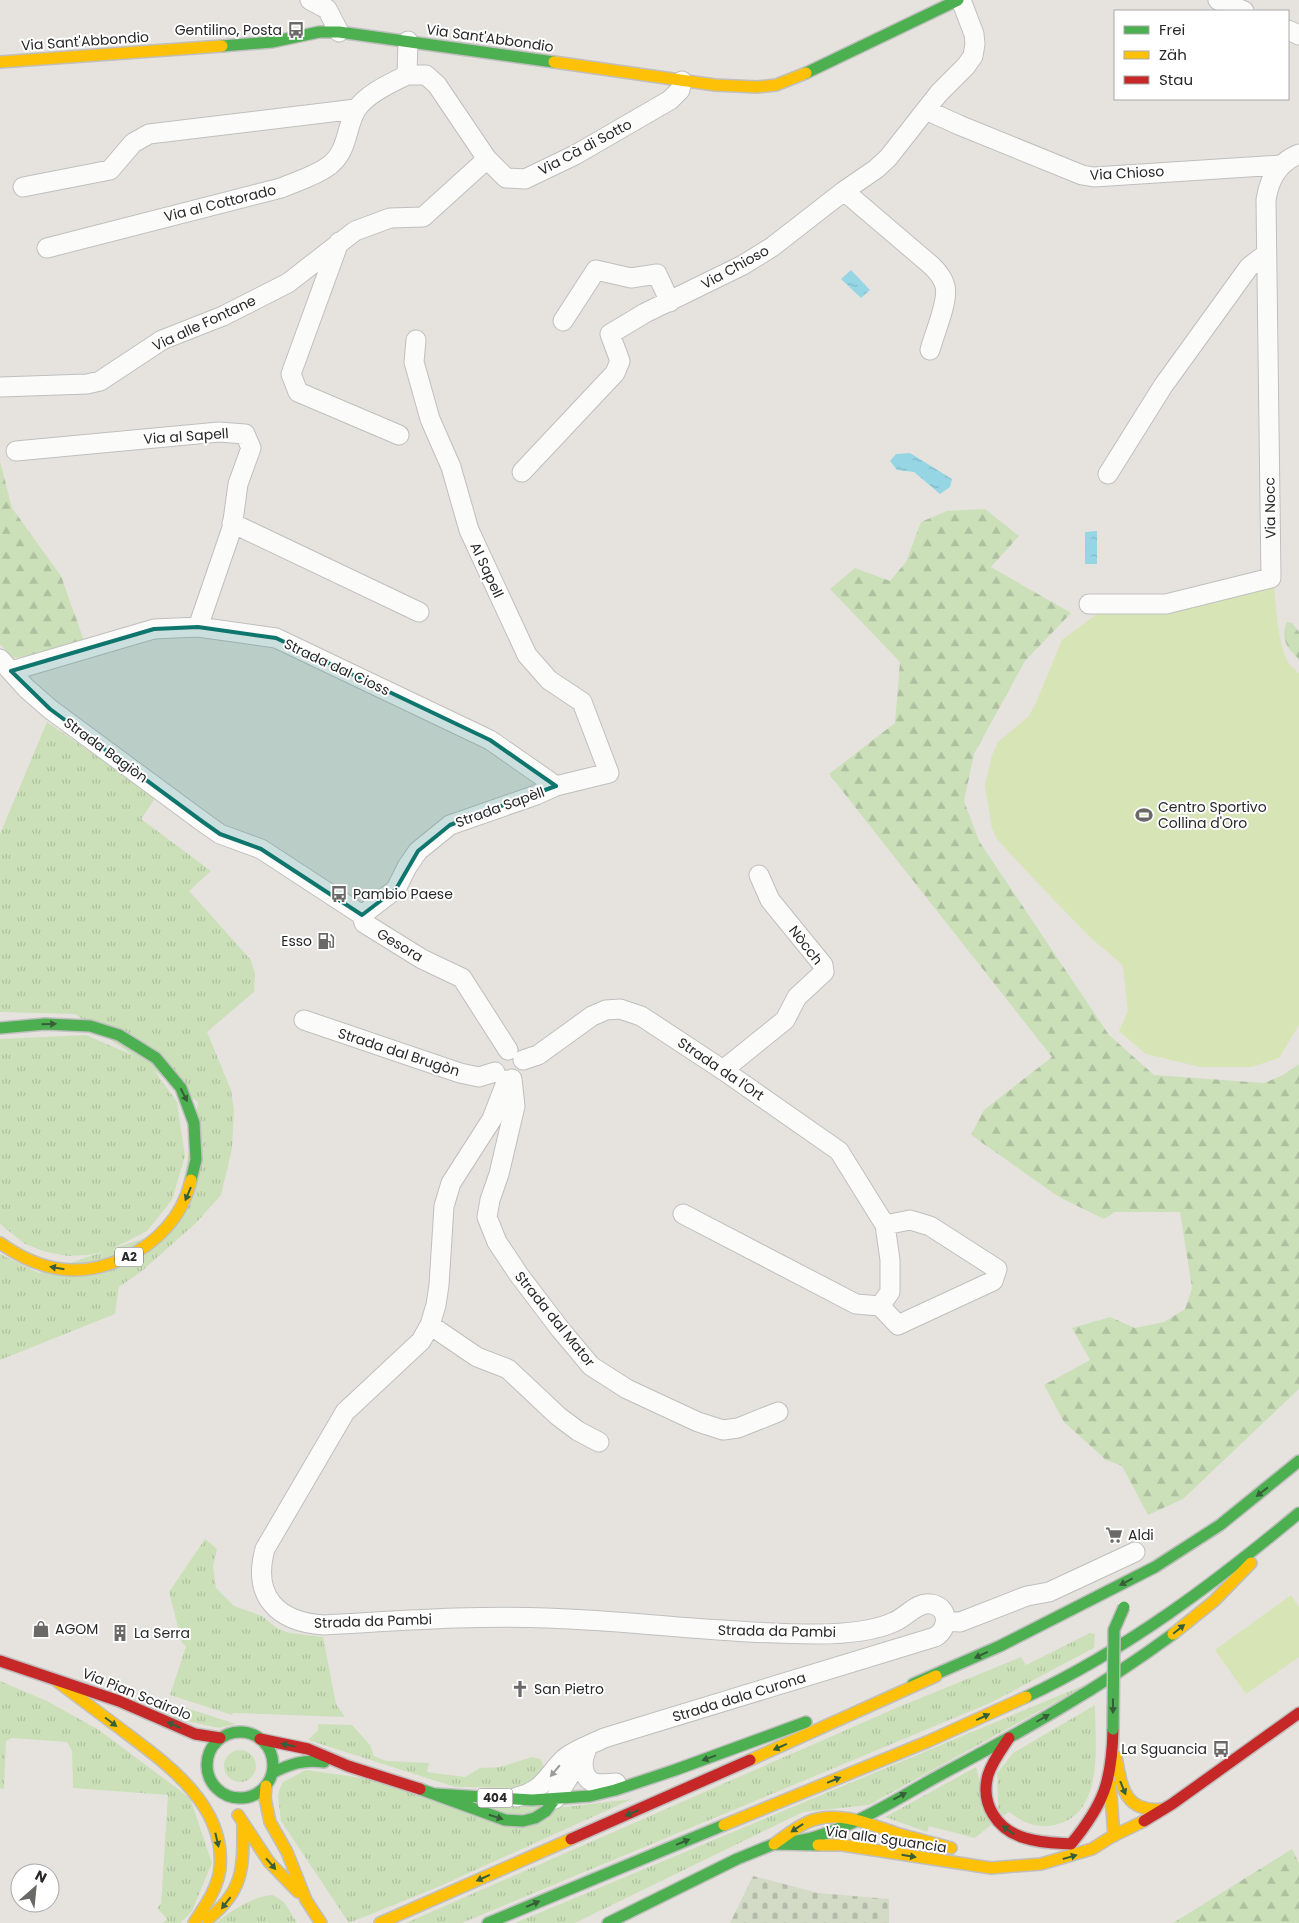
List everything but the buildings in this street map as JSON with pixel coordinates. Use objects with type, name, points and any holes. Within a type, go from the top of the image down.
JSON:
[{"type":"main road","name":"Via Sant'Abbondio","points":[[0,62],[272,42],[319,32],[340,32],[682,81],[757,87],[776,85],[794,79],[959,0]]},
{"type":"main road","name":"A2","points":[[0,1028],[71,1024],[118,1034],[139,1044],[158,1059],[174,1077],[186,1098],[195,1128],[197,1147],[194,1179],[189,1194],[173,1221],[150,1244],[123,1260],[90,1269],[59,1269],[24,1258],[0,1243]]},
{"type":"main road","points":[[380,1923],[674,1794],[1026,1634],[1169,1559],[1228,1518],[1299,1461]]},
{"type":"main road","points":[[774,1844],[804,1841],[822,1836],[1009,1738],[1077,1698],[1171,1636],[1215,1600],[1299,1513]]},
{"type":"main road","points":[[488,1923],[926,1742],[1047,1686],[1093,1662],[1173,1612],[1250,1554],[1299,1513]]},
{"type":"main road","points":[[1143,1586],[1169,1559]]},
{"type":"main road","points":[[774,1844],[797,1827],[811,1821],[831,1817],[857,1819],[899,1834],[969,1852],[998,1857],[1027,1856],[1090,1839],[1113,1836],[1109,1775],[1113,1735],[1114,1630],[1127,1603]]},
{"type":"main road","name":"Via Pian Scairolo","points":[[0,1661],[119,1701],[195,1734],[220,1738]]},
{"type":"main road","name":"Via Pian Scairolo","points":[[44,1675],[149,1727]]},
{"type":"main road","points":[[640,1782],[936,1676]]},
{"type":"main road","points":[[58,1682],[167,1764],[184,1781],[203,1806],[214,1831],[220,1854],[220,1868],[210,1899],[194,1923]]},
{"type":"main road","name":"Via alla Sguancia","points":[[608,1923],[736,1859],[774,1844],[842,1845],[991,1868],[1027,1866],[1059,1860],[1092,1850],[1113,1836],[1164,1809],[1299,1713]]},
{"type":"main road","points":[[309,1904],[269,1862],[224,1794],[211,1782],[206,1764],[208,1754],[220,1738],[230,1733],[251,1734],[260,1739],[270,1751],[273,1766],[266,1786],[265,1798],[270,1822],[287,1852],[309,1904],[321,1923]]},
{"type":"main road","points":[[1113,1735],[1121,1786],[1124,1793],[1144,1810],[1152,1812],[1164,1809]]},
{"type":"main road","points":[[1009,1738],[998,1754],[987,1777],[986,1795],[992,1814],[1007,1830],[1016,1836],[1026,1839],[1071,1844]]},
{"type":"main road","name":"404","points":[[260,1739],[308,1749],[348,1766],[435,1794],[504,1799],[555,1799],[606,1793],[640,1782]]},
{"type":"main road","points":[[193,1755],[206,1764]]},
{"type":"main road","name":"404","points":[[272,1773],[294,1762],[305,1760],[348,1766]]},
{"type":"main road","points":[[1071,1844],[1100,1806],[1109,1775]]},
{"type":"main road","points":[[224,1794],[242,1798],[251,1796],[266,1786]]},
{"type":"main road","points":[[435,1794],[491,1816],[514,1821],[530,1819],[541,1815],[555,1799]]},
{"type":"main road","points":[[201,1923],[222,1908],[238,1882],[244,1861],[243,1823]]},
{"type":"street","points":[[310,0],[327,9],[340,32]]},
{"type":"street","name":"Via Chioso","points":[[522,472],[619,367],[620,361],[610,334],[645,313],[743,265],[772,247],[844,191],[876,170],[888,158],[926,110],[970,61],[974,52],[974,34],[959,0]]},
{"type":"street","points":[[1218,0],[1242,10]]},
{"type":"street","points":[[407,75],[408,41]]},
{"type":"street","name":"Via Cà di Sotto","points":[[407,75],[426,75],[437,85],[487,159],[506,178],[525,179],[575,156],[670,100],[680,90],[682,81]]},
{"type":"street","name":"Via al Cottorado","points":[[47,248],[281,188],[312,175],[331,165],[344,147],[356,109],[374,92],[407,75]]},
{"type":"street","points":[[23,187],[110,170],[133,143],[149,134],[356,109]]},
{"type":"street","name":"Via Chioso","points":[[926,110],[959,126],[1082,175],[1094,177],[1281,165]]},
{"type":"street","name":"Via Nocc","points":[[1089,604],[1166,604],[1271,578],[1266,254],[1267,189],[1272,177],[1281,165],[1299,154]]},
{"type":"street","name":"Via alle Fontane","points":[[0,387],[87,384],[100,381],[162,340],[223,316],[288,283],[355,230],[390,218],[423,217],[487,159]]},
{"type":"street","points":[[844,191],[932,266],[941,276],[945,286],[945,299],[930,350]]},
{"type":"street","points":[[339,241],[292,374],[298,392],[399,435]]},
{"type":"street","points":[[1108,474],[1164,386],[1243,275],[1249,267],[1266,254]]},
{"type":"street","points":[[562,321],[596,270],[631,278],[657,274],[670,302]]},
{"type":"street","name":"Al Sapell","points":[[416,340],[414,362],[430,419],[451,467],[468,530],[527,655],[549,680],[582,702],[609,773]]},
{"type":"street","name":"Via al Sapell","points":[[16,451],[219,432],[245,434],[251,448],[238,484],[232,524],[198,627]]},
{"type":"street","points":[[232,524],[419,612]]},
{"type":"street","name":"Strada dal Cioss","points":[[6,665],[154,630],[198,627],[276,638],[490,740],[556,786]]},
{"type":"street","name":"Strada Bagiòn","points":[[6,665],[26,688],[50,709],[220,834]]},
{"type":"street","name":"Strada Sapèll","points":[[362,915],[396,889],[407,867],[418,851],[450,826],[536,796],[556,786],[609,773]]},
{"type":"street","name":"Gesora","points":[[220,834],[261,849],[362,915],[364,924],[422,959],[462,978],[515,1055]]},
{"type":"street","name":"Nòcch","points":[[724,1070],[785,1020],[796,997],[824,972],[823,965],[770,900],[759,875]]},
{"type":"street","name":"Strada da l'Ort","points":[[515,1055],[538,1055],[592,1016],[606,1010],[620,1009],[641,1016],[724,1070],[839,1151],[885,1225],[890,1260],[890,1292],[880,1306]]},
{"type":"street","name":"Strada dal Brugòn","points":[[304,1020],[460,1073],[479,1077],[505,1077]]},
{"type":"street","points":[[503,1051],[515,1055],[523,1070],[520,1074],[505,1077],[494,1067],[496,1057],[503,1051]]},
{"type":"street","name":"Strada da Pambi","points":[[505,1077],[492,1119],[451,1183],[444,1206],[439,1285],[430,1326],[422,1341],[345,1412],[267,1544],[260,1569],[263,1588],[267,1598],[284,1615],[308,1624],[324,1625],[490,1616],[817,1634],[878,1627],[894,1622],[928,1603],[942,1609],[946,1621]]},
{"type":"street","name":"Strada dal Mator","points":[[505,1077],[515,1106],[487,1217],[497,1242],[519,1275],[560,1329],[591,1366],[627,1389],[698,1422],[723,1430],[738,1428],[778,1412]]},
{"type":"street","points":[[683,1214],[856,1304],[880,1306],[898,1326],[993,1281],[997,1269],[930,1226],[910,1220],[885,1225]]},
{"type":"street","points":[[430,1326],[477,1357],[508,1369],[558,1416],[578,1431],[599,1442]]},
{"type":"street","points":[[946,1621],[960,1622],[1027,1596],[1049,1592],[1135,1552]]},
{"type":"street","name":"Strada dala Curona","points":[[504,1799],[524,1795],[538,1788],[568,1756],[590,1747],[934,1637],[943,1629],[946,1621]]},
{"type":"street","points":[[590,1747],[583,1759],[584,1771],[588,1779],[593,1783],[640,1782]]},
{"type":"street","points":[[555,1799],[590,1747]]},
{"type":"highlighted area","points":[[198,627],[276,638],[490,740],[556,786],[450,825],[418,851],[396,889],[362,915],[261,849],[220,834],[203,822],[50,709],[11,671],[154,629]]},
{"type":"green space","points":[[0,461],[12,508],[61,576],[87,649],[13,658],[0,644]]},
{"type":"green space","points":[[985,509],[1019,536],[991,567],[1071,613],[1025,661],[974,754],[964,801],[979,841],[1109,1035],[1154,1075],[1264,1083],[1283,1075],[1299,1064],[1299,1389],[1183,1499],[1148,1515],[1122,1466],[1106,1460],[1064,1422],[1044,1385],[1090,1360],[1072,1328],[1110,1317],[1135,1328],[1164,1322],[1185,1309],[1192,1288],[1180,1212],[1115,1212],[1104,1219],[1059,1197],[971,1135],[984,1110],[1052,1057],[829,774],[895,723],[900,662],[830,589],[855,568],[890,581],[906,562],[921,522],[947,511]]},
{"type":"green space","name":"Centro Sportivo Collina d'Oro","points":[[1274,585],[1282,646],[1289,663],[1299,673],[1299,1025],[1279,1058],[1252,1067],[1200,1067],[1146,1054],[1119,1031],[1128,1011],[1123,966],[1079,926],[997,839],[992,829],[985,786],[992,755],[998,742],[1029,716],[1062,640],[1106,607]]},
{"type":"green space","points":[[1287,622],[1292,623],[1299,632],[1299,659],[1286,643],[1284,633]]},
{"type":"green space","points":[[47,722],[156,797],[141,819],[211,871],[189,891],[251,960],[255,974],[254,992],[207,1032],[231,1090],[234,1110],[232,1149],[221,1195],[197,1222],[142,1271],[119,1287],[115,1314],[0,1360],[0,1254],[39,1273],[175,1228],[198,1102],[75,1014],[0,1012],[0,834]]},
{"type":"green space","points":[[86,1035],[148,1062],[177,1102],[185,1156],[172,1200],[147,1231],[110,1250],[88,1255],[68,1256],[46,1252],[25,1244],[0,1224],[0,1039]]},
{"type":"green space","points":[[205,1539],[217,1549],[213,1566],[216,1588],[234,1606],[262,1616],[278,1629],[290,1633],[323,1637],[336,1704],[345,1717],[233,1713],[232,1715],[170,1695],[186,1646],[182,1643],[169,1592]]},
{"type":"green space","points":[[1291,1595],[1299,1607],[1299,1657],[1246,1694],[1215,1650]]},
{"type":"green space","points":[[1090,1633],[1095,1634],[1094,1648],[990,1703],[462,1923],[406,1923],[896,1708],[1021,1657],[1026,1665]]},
{"type":"green space","points":[[0,1681],[47,1701],[99,1730],[190,1798],[212,1863],[192,1911],[180,1923],[163,1923],[167,1919],[157,1908],[161,1904],[168,1795],[73,1788],[72,1751],[67,1742],[12,1738],[6,1741],[4,1789],[0,1788]]},
{"type":"green space","points":[[1094,1681],[869,1805],[803,1812],[575,1923],[515,1923]]},
{"type":"green space","points":[[177,1705],[236,1724],[219,1728],[172,1718]]},
{"type":"green space","points":[[1095,1705],[1096,1757],[1094,1776],[1090,1792],[1082,1807],[1071,1818],[1048,1826],[1030,1824],[1009,1812],[1003,1816],[998,1808],[997,1773],[1013,1753]]},
{"type":"green space","points":[[318,1724],[352,1725],[370,1745],[374,1756],[386,1761],[429,1763],[427,1772],[465,1777],[480,1768],[500,1767],[532,1757],[540,1759],[545,1768],[536,1780],[519,1788],[455,1787],[308,1740],[318,1730]]},
{"type":"green space","points":[[240,1750],[246,1751],[251,1755],[255,1760],[255,1772],[251,1777],[246,1781],[240,1782],[234,1781],[229,1777],[225,1772],[224,1766],[225,1760],[229,1755],[234,1751]]},
{"type":"green space","points":[[976,1767],[991,1825],[975,1838],[929,1826],[927,1832],[885,1817]]},
{"type":"green space","points":[[306,1770],[566,1807],[632,1799],[438,1887],[349,1923],[281,1821],[278,1796],[280,1788],[283,1782]]},
{"type":"green space","points":[[1292,1849],[1299,1863],[1299,1923],[1173,1923]]},
{"type":"green space","points":[[753,1876],[818,1893],[889,1899],[889,1923],[730,1923]]},
{"type":"green space","points":[[273,1895],[284,1902],[297,1923],[215,1923],[249,1901]]},
{"type":"water","points":[[851,270],[870,290],[861,298],[841,279]]},
{"type":"water","points":[[910,453],[952,479],[950,487],[940,494],[914,472],[897,470],[890,461],[896,454]]},
{"type":"water","points":[[1097,531],[1097,564],[1085,564],[1085,532]]},
{"type":"traffic: fast","points":[[806,73],[958,0]]},
{"type":"traffic: fast","points":[[222,46],[272,42],[319,32],[339,32],[554,62]]},
{"type":"traffic: fast","points":[[0,1028],[45,1024],[90,1026],[119,1035],[156,1058],[181,1088],[194,1123],[196,1160],[191,1180]]},
{"type":"traffic: fast","points":[[913,1684],[1000,1646],[1155,1567],[1220,1525],[1299,1461]]},
{"type":"traffic: fast","points":[[1026,1697],[1134,1637],[1202,1590],[1299,1513]]},
{"type":"traffic: fast","points":[[1113,1729],[1114,1630],[1124,1607]]},
{"type":"traffic: fast","points":[[774,1844],[815,1837],[831,1832],[879,1809],[1060,1709],[1117,1673],[1173,1634]]},
{"type":"traffic: fast","points":[[435,1794],[532,1800],[590,1796],[615,1790],[675,1770],[806,1722]]},
{"type":"traffic: fast","points":[[240,1732],[253,1734],[268,1747],[271,1752],[273,1765],[271,1778],[258,1793],[253,1796],[240,1798],[227,1796],[212,1783],[209,1778],[207,1765],[209,1752],[222,1737],[227,1734],[240,1732]]},
{"type":"traffic: fast","points":[[272,1773],[297,1763],[310,1761],[324,1762]]},
{"type":"traffic: fast","points":[[420,1789],[505,1820],[523,1821],[535,1818],[546,1811],[555,1799]]},
{"type":"traffic: fast","points":[[488,1923],[724,1825]]},
{"type":"traffic: fast","points":[[608,1923],[737,1859],[774,1844],[818,1845]]},
{"type":"traffic: slow","points":[[0,62],[222,46]]},
{"type":"traffic: slow","points":[[554,62],[715,85],[757,87],[776,85],[806,73]]},
{"type":"traffic: slow","points":[[0,1243],[25,1258],[42,1265],[61,1269],[84,1270],[110,1264],[135,1253],[166,1228],[182,1206],[191,1180]]},
{"type":"traffic: slow","points":[[1173,1634],[1214,1601],[1251,1563]]},
{"type":"traffic: slow","points":[[750,1760],[936,1676]]},
{"type":"traffic: slow","points":[[58,1682],[157,1757],[190,1788],[203,1805],[213,1824],[219,1845],[220,1868],[214,1890],[194,1923]]},
{"type":"traffic: slow","points":[[724,1825],[929,1741],[1026,1697]]},
{"type":"traffic: slow","points":[[1116,1757],[1124,1789],[1133,1803],[1151,1809],[1164,1809]]},
{"type":"traffic: slow","points":[[1110,1784],[1114,1836]]},
{"type":"traffic: slow","points":[[266,1786],[265,1798],[270,1822],[287,1852],[306,1900],[321,1923]]},
{"type":"traffic: slow","points":[[238,1815],[269,1862],[298,1892]]},
{"type":"traffic: slow","points":[[774,1844],[808,1822],[835,1817],[856,1820],[951,1848]]},
{"type":"traffic: slow","points":[[818,1845],[842,1845],[991,1868],[1041,1864],[1092,1849],[1111,1837],[1144,1821]]},
{"type":"traffic: slow","points":[[208,1919],[229,1898],[235,1887],[242,1865],[243,1823]]},
{"type":"traffic: slow","points":[[380,1923],[571,1839]]},
{"type":"traffic: jam","points":[[0,1661],[119,1701],[195,1734],[220,1738]]},
{"type":"traffic: jam","points":[[1144,1821],[1172,1804],[1299,1713]]},
{"type":"traffic: jam","points":[[1009,1738],[994,1761],[988,1775],[986,1796],[993,1814],[1006,1829],[1025,1838],[1042,1842],[1071,1844],[1099,1804],[1104,1791],[1111,1763],[1113,1729]]},
{"type":"traffic: jam","points":[[260,1739],[308,1749],[348,1766],[420,1789]]},
{"type":"traffic: jam","points":[[571,1839],[750,1760]]},
{"type":"place","name":"Gentilino, Posta","points":[[296,30]]},
{"type":"place","name":"Centro Sportivo Collina d'Oro","points":[[1144,815]]},
{"type":"place","name":"Pambio Paese","points":[[339,894]]},
{"type":"place","name":"Esso","points":[[326,941]]},
{"type":"place","name":"Aldi","points":[[1114,1535]]},
{"type":"place","name":"AGOM","points":[[41,1629]]},
{"type":"place","name":"La Serra","points":[[120,1633]]},
{"type":"place","name":"San Pietro","points":[[520,1689]]},
{"type":"place","name":"La Sguancia","points":[[1221,1749]]}]
